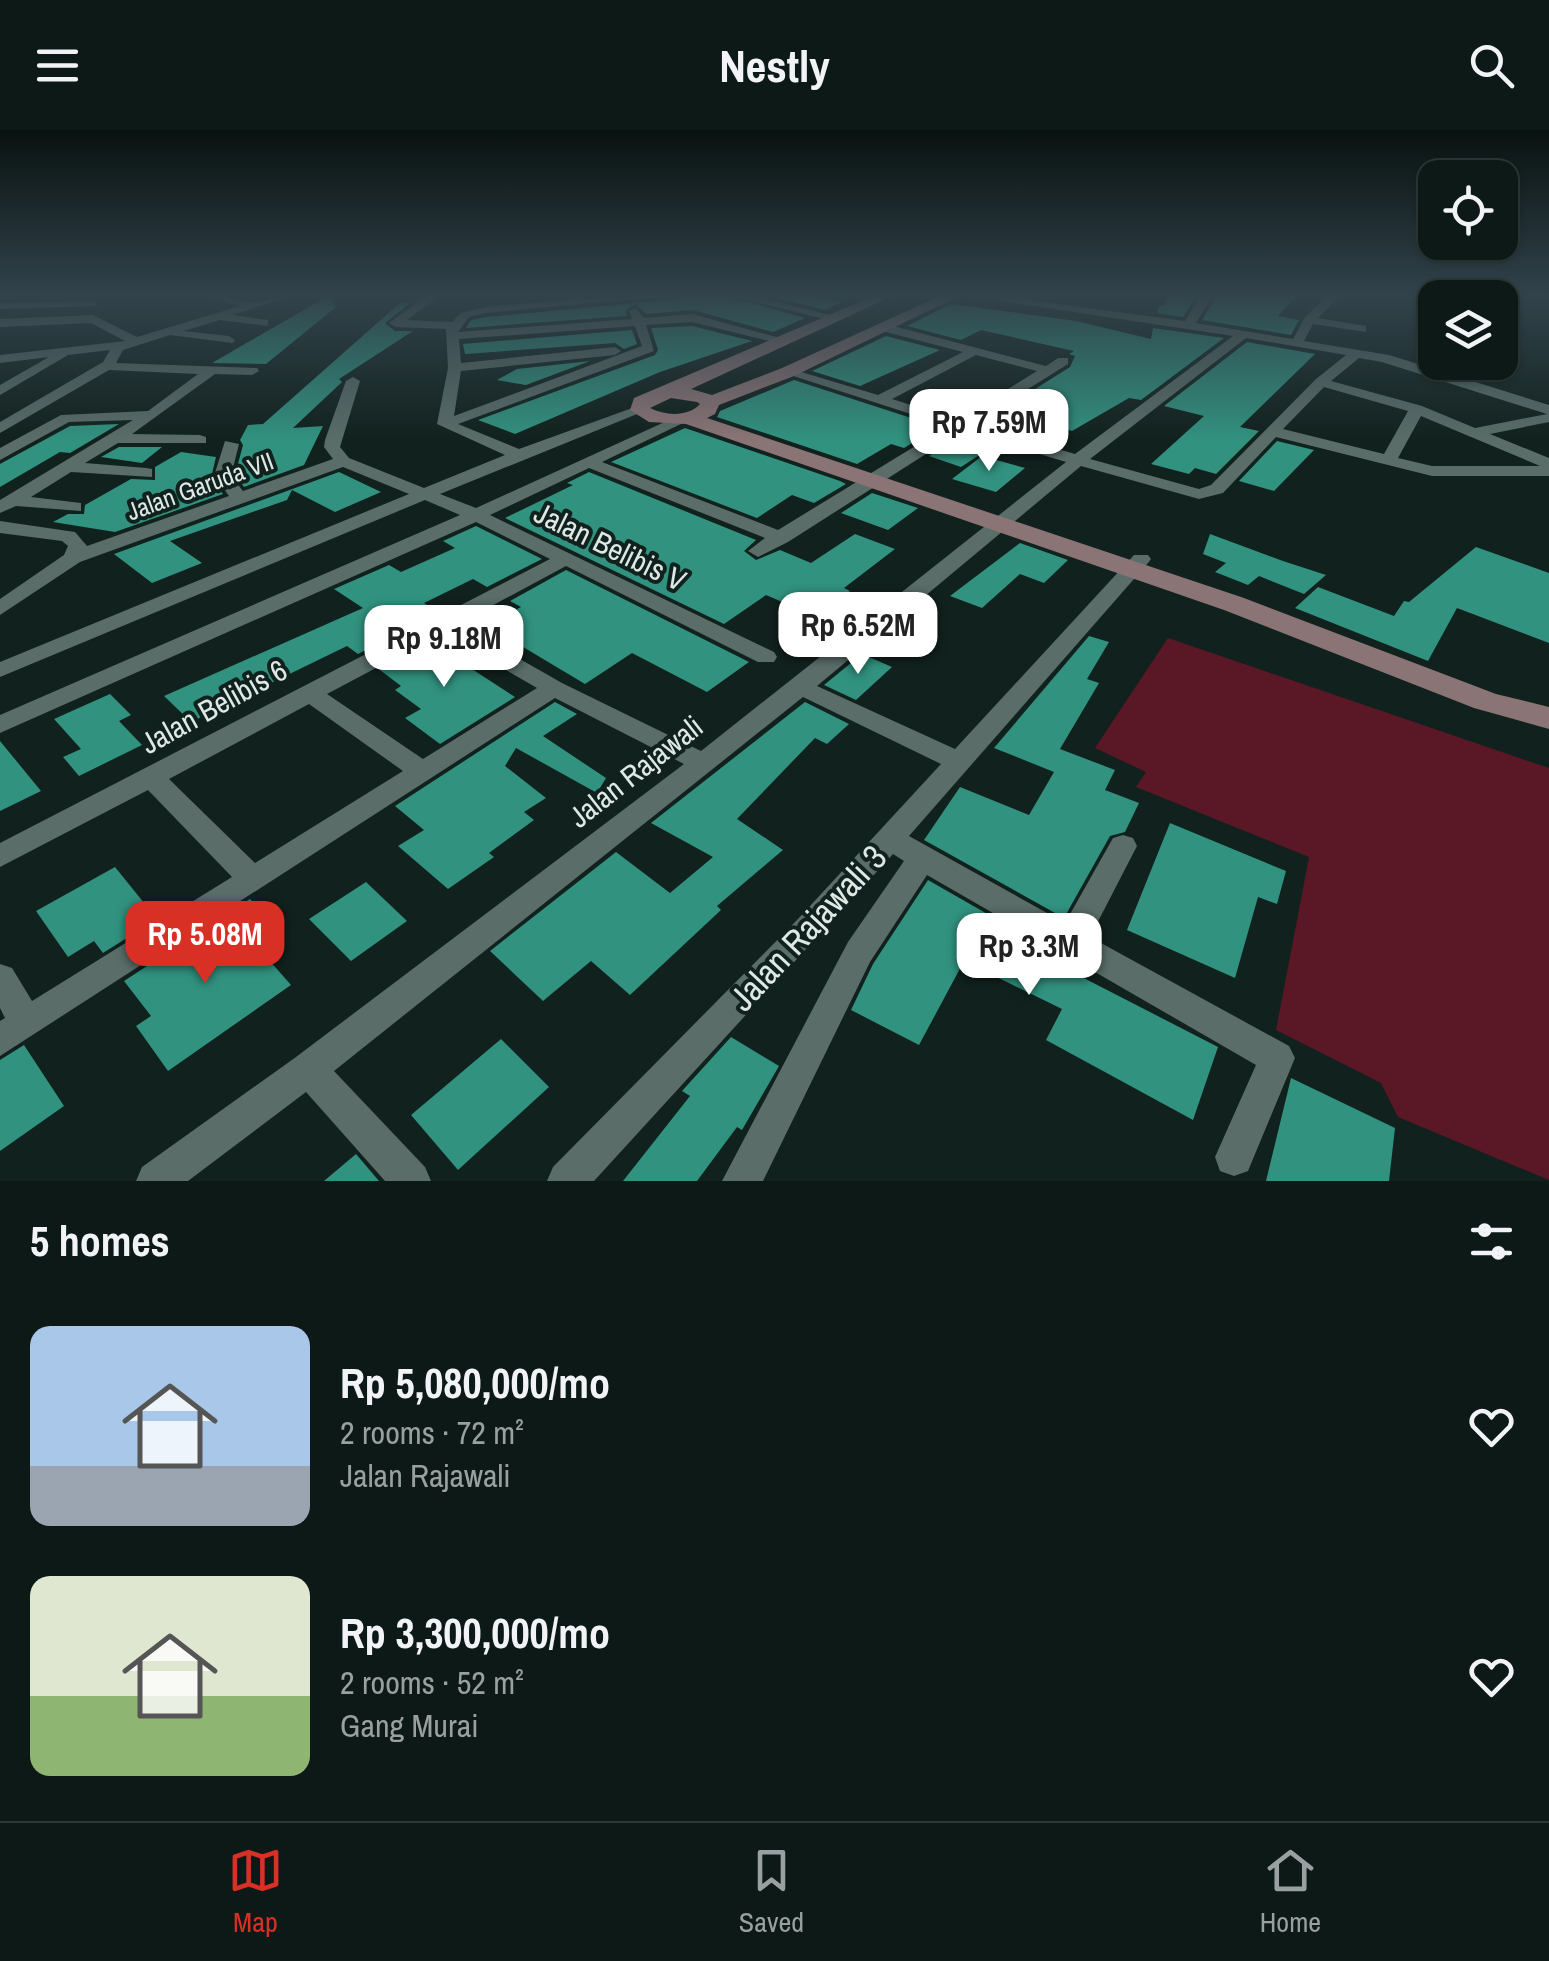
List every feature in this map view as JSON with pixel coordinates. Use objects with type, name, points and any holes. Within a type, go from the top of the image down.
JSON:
[{"type":"street","points":[[0,359],[126,344]]},
{"type":"street","points":[[445,424],[454,368],[453,344]]},
{"type":"street","points":[[647,344],[649,348]]},
{"type":"street","points":[[640,410],[641,402],[775,344]]},
{"type":"street","points":[[0,725],[850,344]]},
{"type":"street","points":[[946,344],[1047,370]]},
{"type":"street","name":"Jalan Rajawali","points":[[156,1181],[309,1069],[801,687],[1077,461],[1231,344]]},
{"type":"street","points":[[1308,344],[1388,354],[1549,410]]},
{"type":"street","points":[[0,428],[108,364],[118,347]]},
{"type":"street","points":[[454,368],[649,348]]},
{"type":"street","points":[[445,424],[649,348]]},
{"type":"street","points":[[0,391],[70,350]]},
{"type":"street","points":[[878,400],[975,352]]},
{"type":"street","points":[[788,372],[1077,461],[1199,494],[1217,489],[1321,382],[1357,353]]},
{"type":"street","points":[[758,551],[1063,361]]},
{"type":"street","points":[[108,364],[122,369],[252,371]]},
{"type":"street","points":[[7,504],[152,415],[211,371]]},
{"type":"street","points":[[343,460],[332,447],[353,381]]},
{"type":"street","points":[[1321,382],[1417,409],[1477,432],[1549,468]]},
{"type":"street","points":[[670,392],[703,397],[696,412]]},
{"type":"street","points":[[0,405],[40,405]]},
{"type":"street","points":[[1388,461],[1417,409]]},
{"type":"street","points":[[0,670],[640,410],[662,419],[696,412],[1137,565],[1485,701],[1549,718]]},
{"type":"street","points":[[0,455],[66,418],[152,415]]},
{"type":"street","points":[[1477,432],[1549,418]]},
{"type":"street","points":[[445,424],[519,456]]},
{"type":"street","points":[[1271,432],[1446,472],[1549,468]]},
{"type":"street","points":[[116,438],[200,440]]},
{"type":"street","points":[[231,444],[222,476],[240,498]]},
{"type":"street","name":"Jalan Belibis V","points":[[343,460],[476,515],[766,658]]},
{"type":"street","name":"Jalan Garuda VII","points":[[0,610],[74,558],[343,460]]},
{"type":"street","points":[[588,462],[781,538]]},
{"type":"street","points":[[70,467],[146,472]]},
{"type":"street","points":[[7,504],[75,507]]},
{"type":"street","points":[[0,527],[74,538],[78,546],[74,558]]},
{"type":"street","name":"Jalan Belibis 6","points":[[0,856],[565,558]]},
{"type":"street","points":[[890,838],[1137,565]]},
{"type":"street","points":[[441,623],[554,688],[702,762]]},
{"type":"street","points":[[801,687],[959,762]]},
{"type":"street","points":[[0,978],[13,1032],[554,688]]},
{"type":"street","points":[[308,692],[422,772]]},
{"type":"street","points":[[152,778],[253,879]]},
{"type":"street","name":"Jalan Rajawali 3","points":[[567,1181],[890,838],[922,858],[858,952],[742,1181]]},
{"type":"street","points":[[1072,940],[1123,846]]},
{"type":"street","points":[[922,858],[1276,1058],[1234,1158]]},
{"type":"street","points":[[309,1069],[410,1181]]},
{"type":"shaded area","points":[[1168,638],[1549,768],[1549,1180],[1398,1117],[1381,1083],[1276,1030],[1309,857],[1136,787],[1146,772],[1095,748]]},
{"type":"building","points":[[245,344],[291,344],[266,364],[212,363]]},
{"type":"building","points":[[353,344],[393,344],[339,379],[342,382],[293,428],[323,426],[304,465],[244,487],[235,475],[243,445],[240,440],[248,425],[263,424]]},
{"type":"building","points":[[463,344],[601,344],[465,354]]},
{"type":"building","points":[[656,344],[743,344],[660,372],[515,434],[478,420],[655,355]]},
{"type":"building","points":[[869,344],[917,344],[940,350],[860,386],[812,371]]},
{"type":"building","points":[[1043,344],[1216,344],[1141,400],[1129,398],[1072,431],[1034,419],[1014,432],[981,423],[1070,367],[1075,356],[1069,354],[1074,351]]},
{"type":"building","points":[[1244,344],[1315,354],[1240,427],[1259,431],[1216,474],[1195,468],[1189,474],[1151,464],[1204,416],[1164,406]]},
{"type":"building","points":[[590,361],[526,385],[497,380],[517,369]]},
{"type":"building","points":[[794,380],[939,427],[904,448],[891,444],[857,464],[717,417],[720,411]]},
{"type":"building","points":[[119,424],[0,487],[0,464],[70,426]]},
{"type":"building","points":[[685,428],[846,484],[814,503],[792,495],[757,518],[611,462]]},
{"type":"building","points":[[963,435],[995,445],[961,467],[929,456]]},
{"type":"building","points":[[1277,441],[1314,450],[1274,491],[1239,481]]},
{"type":"building","points":[[119,447],[162,447],[142,463],[101,457]]},
{"type":"building","points":[[181,452],[216,457],[211,478],[223,494],[115,532],[53,522],[68,514],[84,514],[85,505],[131,479],[155,480],[155,467]]},
{"type":"building","points":[[982,456],[1025,468],[996,492],[952,479]]},
{"type":"building","points":[[339,472],[381,492],[335,512],[292,490],[287,500],[170,541],[202,563],[152,583],[114,554]]},
{"type":"building","points":[[589,472],[756,540],[744,551],[756,560],[780,550],[811,563],[855,534],[895,549],[844,588],[850,591],[815,616],[766,595],[724,624],[505,518],[573,485],[567,483]]},
{"type":"building","points":[[872,493],[918,508],[888,530],[841,513]]},
{"type":"building","points":[[476,526],[542,559],[487,587],[473,579],[424,603],[438,612],[358,654],[347,646],[191,722],[164,696],[363,608],[334,589],[389,565],[401,572],[455,548],[443,541]]},
{"type":"building","points":[[1210,534],[1326,575],[1304,594],[1259,576],[1248,585],[1215,572],[1226,563],[1203,554]]},
{"type":"building","points":[[1020,543],[1068,560],[1044,583],[1020,574],[982,608],[950,596]]},
{"type":"building","points":[[1476,547],[1549,573],[1549,643],[1457,608],[1428,661],[1295,608],[1318,587],[1394,616],[1404,601],[1409,602]]},
{"type":"building","points":[[566,570],[749,662],[707,692],[632,653],[585,684],[486,625],[521,607],[510,601]]},
{"type":"building","points":[[1089,636],[1109,642],[1087,679],[1099,683],[1060,749],[1115,770],[1105,790],[1139,803],[1125,832],[1110,836],[1064,918],[924,840],[960,787],[1029,815],[1054,772],[994,748]]},
{"type":"building","points":[[442,637],[466,651],[455,658],[515,697],[440,744],[405,718],[421,709],[395,690],[401,686],[380,670]]},
{"type":"building","points":[[862,654],[892,667],[856,700],[824,685]]},
{"type":"building","points":[[110,694],[131,715],[119,721],[142,745],[79,776],[63,757],[81,749],[54,719]]},
{"type":"building","points":[[555,702],[577,714],[543,736],[606,778],[597,793],[516,748],[505,766],[546,798],[524,812],[534,820],[489,853],[494,857],[448,889],[398,846],[424,830],[395,806]]},
{"type":"building","points":[[805,702],[849,724],[827,744],[815,738],[737,819],[783,850],[717,906],[721,910],[630,995],[591,961],[543,1001],[490,951],[616,852],[670,893],[713,857],[651,823]]},
{"type":"building","points":[[0,741],[41,791],[0,811]]},
{"type":"building","points":[[1170,823],[1286,871],[1277,904],[1258,897],[1235,978],[1127,930]]},
{"type":"building","points":[[115,867],[157,919],[103,953],[94,941],[68,957],[36,911]]},
{"type":"building","points":[[928,880],[1078,966],[1074,973],[1218,1047],[1193,1120],[1046,1040],[1062,1009],[970,964],[963,963],[919,1045],[851,1010],[873,964]]},
{"type":"building","points":[[366,882],[407,921],[351,961],[309,919]]},
{"type":"building","points":[[250,899],[269,921],[247,935],[291,985],[168,1071],[136,1026],[151,1016],[124,981]]},
{"type":"building","points":[[731,1037],[779,1066],[742,1130],[737,1127],[697,1181],[623,1181],[690,1096],[682,1091]]},
{"type":"building","points":[[501,1039],[549,1087],[458,1170],[411,1115]]},
{"type":"building","points":[[24,1045],[64,1106],[0,1151],[0,1060]]},
{"type":"building","points":[[1291,1078],[1395,1128],[1389,1181],[1266,1181]]},
{"type":"building","points":[[356,1154],[379,1181],[324,1181]]}]
